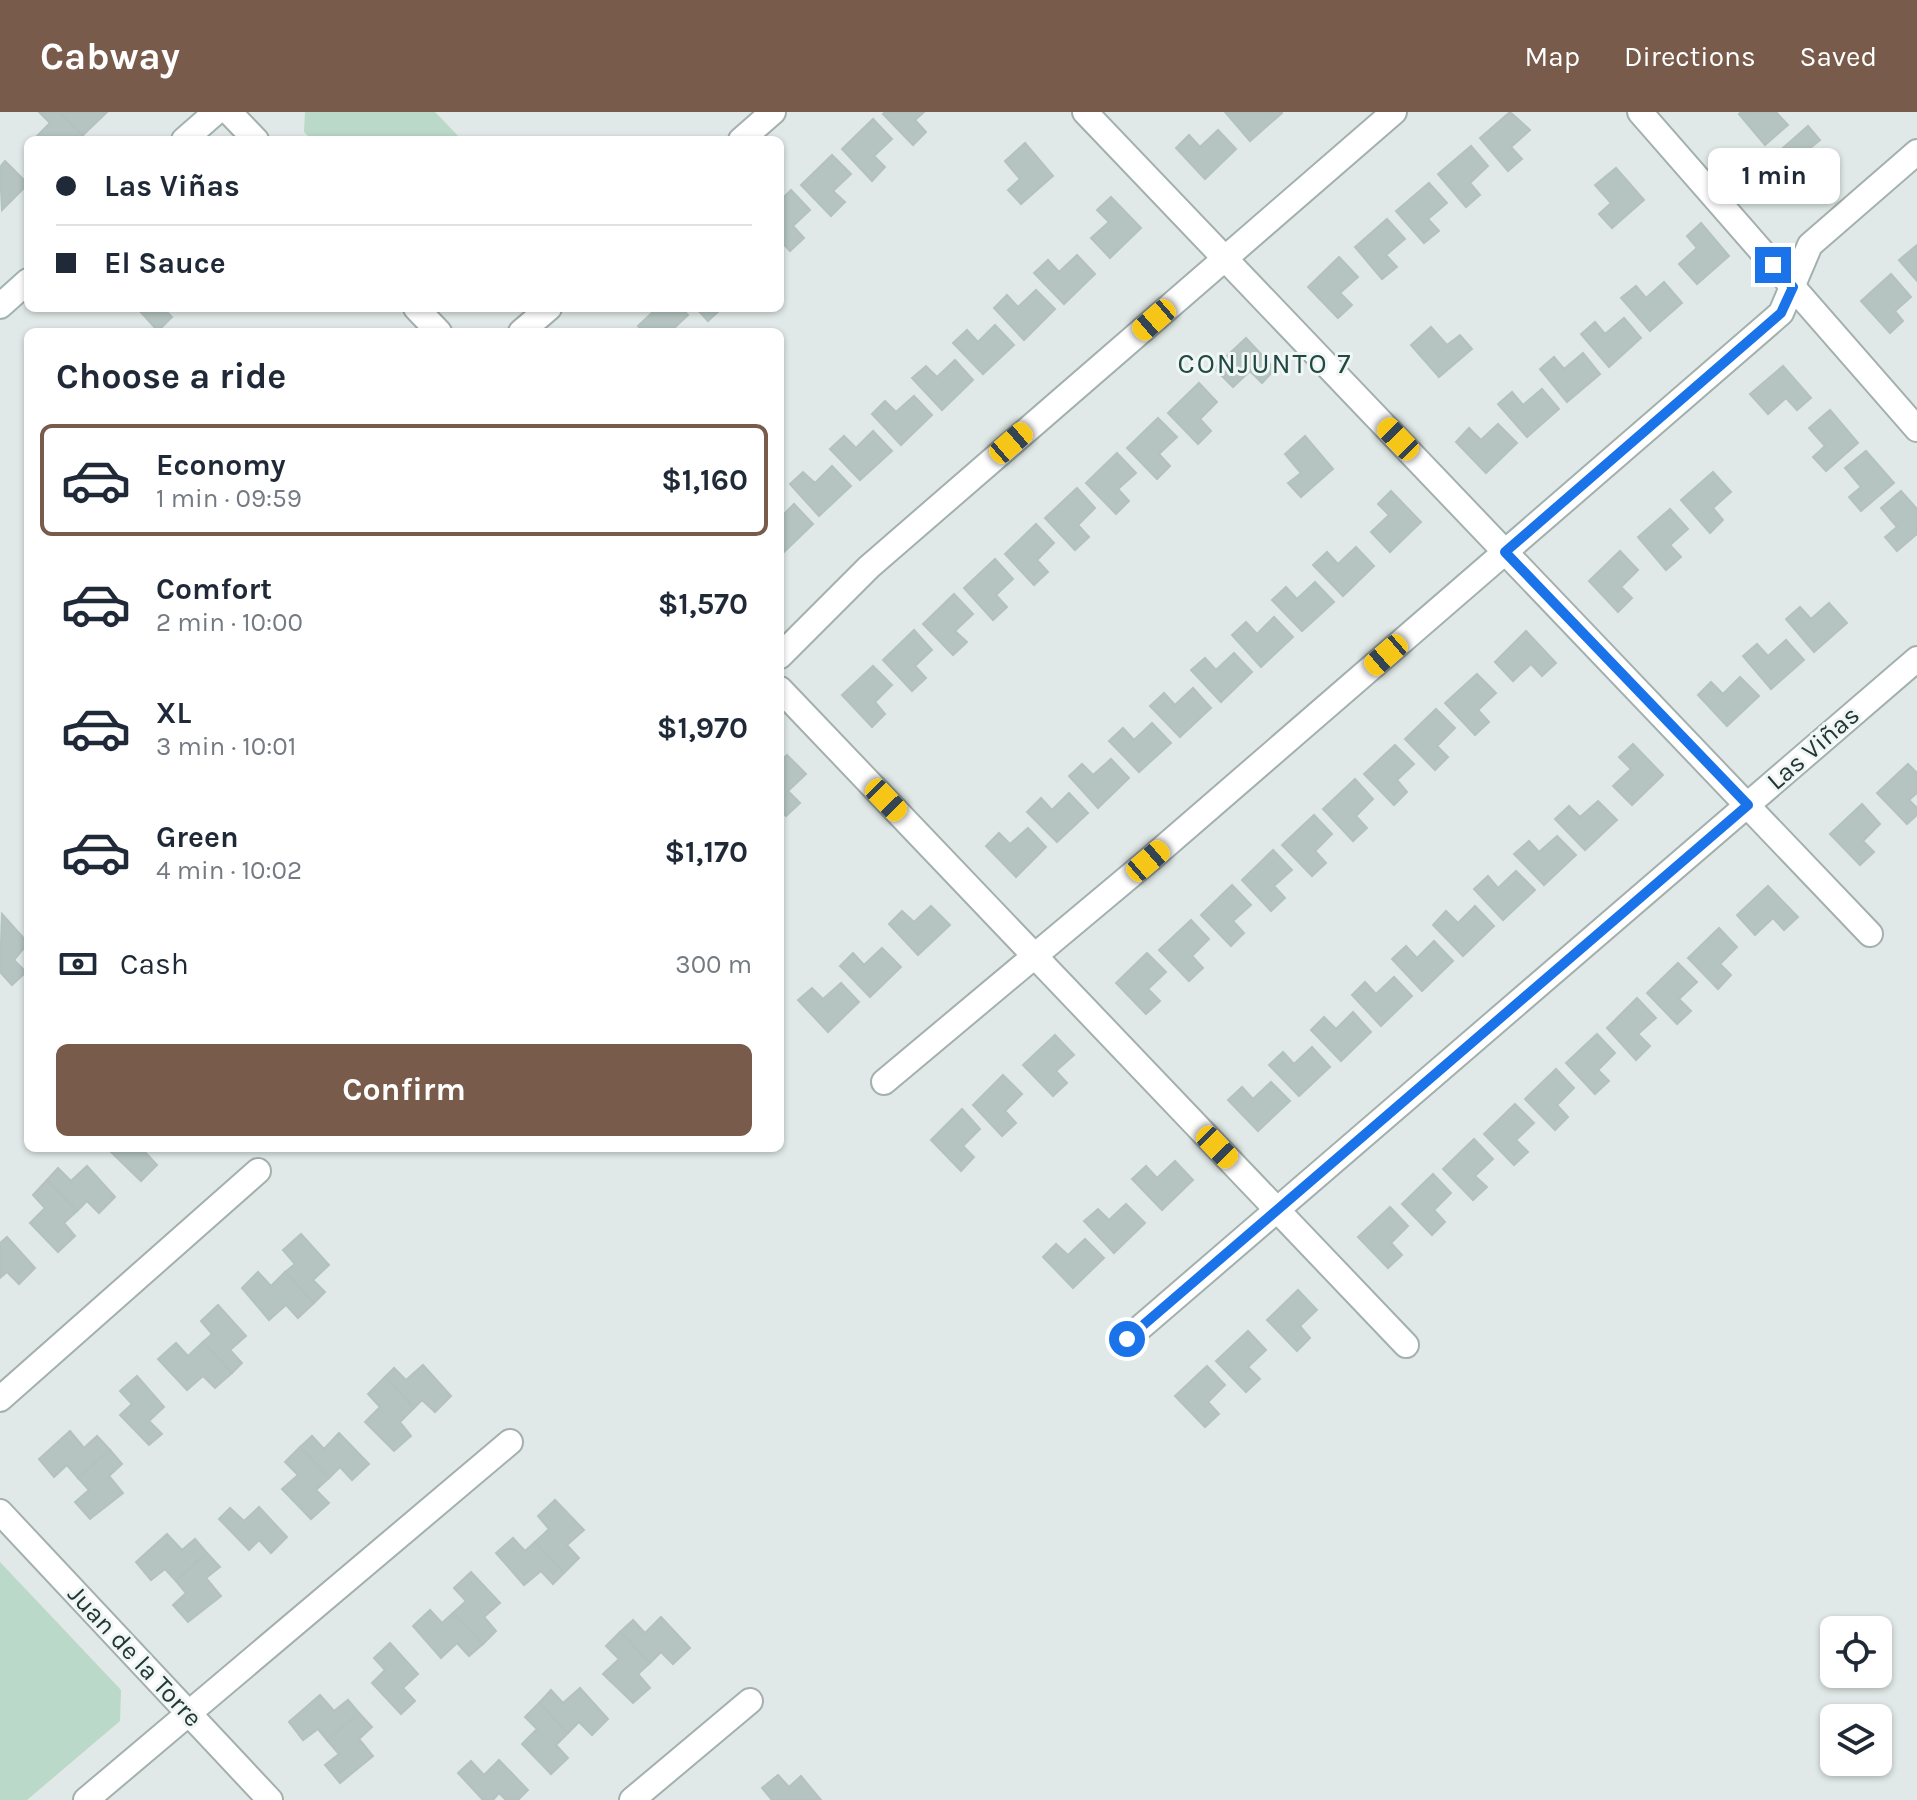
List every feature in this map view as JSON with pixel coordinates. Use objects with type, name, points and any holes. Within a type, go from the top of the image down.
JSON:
[{"type":"street","points":[[189,136],[216,112]]},
{"type":"street","points":[[229,112],[252,136]]},
{"type":"street","points":[[746,136],[773,112]]},
{"type":"street","points":[[1085,112],[1870,934]]},
{"type":"street","points":[[784,652],[869,567],[1394,112]]},
{"type":"street","points":[[1640,112],[1917,429]]},
{"type":"street","points":[[884,1082],[1035,956],[1781,313],[1810,245],[1917,152]]},
{"type":"street","points":[[0,306],[24,285]]},
{"type":"street","points":[[420,312],[435,328]]},
{"type":"street","points":[[526,328],[544,312]]},
{"type":"street","name":"Las Viñas","points":[[1127,1339],[1917,659]]},
{"type":"street","points":[[784,693],[1406,1345]]},
{"type":"street","points":[[0,1399],[258,1171]]},
{"type":"street","points":[[86,1800],[510,1442]]},
{"type":"street","name":"Juan de la Torre","points":[[0,1512],[270,1800]]},
{"type":"street","points":[[632,1800],[750,1701]]},
{"type":"green space","points":[[305,112],[435,112],[458,136],[308,136],[304,132]]},
{"type":"green space","points":[[0,1562],[121,1690],[120,1721],[27,1800],[0,1800]]},
{"type":"building","points":[[39,112],[60,112],[83,135],[37,136],[50,123]]},
{"type":"building","points":[[60,112],[107,112],[83,135]]},
{"type":"building","points":[[924,112],[915,120],[926,132],[913,145],[883,114]]},
{"type":"building","points":[[1225,112],[1282,112],[1282,113],[1250,141]]},
{"type":"building","points":[[1510,112],[1530,130],[1511,147],[1522,159],[1508,171],[1480,138]]},
{"type":"building","points":[[1776,112],[1788,125],[1765,145],[1739,114]]},
{"type":"building","points":[[873,119],[892,139],[874,156],[885,167],[872,181],[842,149]]},
{"type":"building","points":[[1808,126],[1820,140],[1809,149],[1823,166],[1801,185],[1775,155]]},
{"type":"building","points":[[1218,130],[1236,149],[1205,179],[1176,148],[1189,135],[1200,147]]},
{"type":"building","points":[[1025,143],[1053,176],[1021,204],[1008,190],[1020,179],[1005,161]]},
{"type":"building","points":[[1471,146],[1488,166],[1470,183],[1480,195],[1466,207],[1438,174]]},
{"type":"building","points":[[832,155],[851,174],[833,191],[845,202],[831,216],[801,185]]},
{"type":"building","points":[[5,161],[24,180],[24,188],[2,210],[0,167]]},
{"type":"building","points":[[1616,168],[1644,200],[1612,228],[1599,214],[1611,203],[1595,185]]},
{"type":"building","points":[[1429,183],[1447,203],[1428,219],[1439,231],[1424,243],[1396,211]]},
{"type":"building","points":[[791,190],[810,210],[793,226],[804,238],[790,251],[784,244],[784,197]]},
{"type":"building","points":[[1111,197],[1141,228],[1110,258],[1091,238],[1109,222],[1097,210]]},
{"type":"building","points":[[1387,219],[1405,239],[1386,255],[1397,267],[1382,279],[1355,247]]},
{"type":"building","points":[[1701,223],[1729,256],[1697,284],[1679,264],[1697,248],[1687,236]]},
{"type":"building","points":[[1917,245],[1917,281],[1899,260]]},
{"type":"building","points":[[1077,255],[1095,274],[1064,304],[1034,273],[1048,260],[1059,272]]},
{"type":"building","points":[[1339,257],[1358,277],[1340,293],[1352,305],[1338,318],[1308,287]]},
{"type":"building","points":[[1891,274],[1911,297],[1895,311],[1903,321],[1890,333],[1861,301]]},
{"type":"building","points":[[1664,282],[1682,303],[1650,331],[1621,298],[1636,286],[1646,298]]},
{"type":"building","points":[[1036,290],[1055,309],[1024,340],[994,308],[1007,295],[1018,307]]},
{"type":"building","points":[[141,312],[167,312],[172,317],[161,328],[155,328]]},
{"type":"building","points":[[653,312],[685,312],[688,315],[674,328],[638,326]]},
{"type":"building","points":[[700,312],[718,312],[708,321]]},
{"type":"building","points":[[1624,318],[1641,338],[1609,367],[1581,334],[1595,322],[1605,334]]},
{"type":"building","points":[[995,325],[1014,345],[983,374],[953,343],[967,330],[978,342]]},
{"type":"building","points":[[1431,327],[1447,345],[1460,335],[1472,349],[1439,377],[1411,345]]},
{"type":"building","points":[[1246,338],[1275,369],[1262,383],[1250,371],[1233,387],[1214,368]]},
{"type":"building","points":[[1583,353],[1600,374],[1567,402],[1540,369],[1554,357],[1564,369]]},
{"type":"building","points":[[955,360],[973,380],[942,410],[912,378],[926,366],[937,377]]},
{"type":"building","points":[[1783,366],[1811,398],[1797,410],[1786,398],[1768,414],[1750,394]]},
{"type":"building","points":[[1199,383],[1217,402],[1200,419],[1211,431],[1198,444],[1168,413]]},
{"type":"building","points":[[1542,389],[1559,409],[1527,437],[1498,404],[1512,392],[1523,405]]},
{"type":"building","points":[[914,396],[932,415],[901,445],[872,414],[885,401],[896,412]]},
{"type":"building","points":[[1830,410],[1858,443],[1826,471],[1813,457],[1825,446],[1809,428]]},
{"type":"building","points":[[1158,418],[1177,437],[1159,454],[1170,466],[1157,479],[1127,448]]},
{"type":"building","points":[[1498,424],[1517,443],[1486,473],[1456,442],[1469,428],[1481,440]]},
{"type":"building","points":[[873,431],[892,451],[860,480],[830,449],[844,436],[856,448]]},
{"type":"building","points":[[1305,436],[1333,469],[1301,497],[1288,483],[1301,473],[1285,454]]},
{"type":"building","points":[[1866,451],[1894,483],[1861,511],[1849,497],[1861,487],[1845,468]]},
{"type":"building","points":[[1117,453],[1136,473],[1118,489],[1129,501],[1116,514],[1086,483]]},
{"type":"building","points":[[832,466],[851,486],[819,516],[790,484],[803,472],[815,483]]},
{"type":"building","points":[[1713,472],[1731,492],[1713,508],[1723,520],[1710,533],[1681,500]]},
{"type":"building","points":[[1077,488],[1095,508],[1078,525],[1089,537],[1075,550],[1045,518]]},
{"type":"building","points":[[1391,491],[1421,522],[1390,552],[1371,532],[1389,515],[1378,504]]},
{"type":"building","points":[[1901,491],[1917,509],[1917,534],[1897,551],[1885,537],[1897,527],[1881,508]]},
{"type":"building","points":[[794,504],[813,524],[784,552],[784,514]]},
{"type":"building","points":[[1670,509],[1688,529],[1670,545],[1681,557],[1666,570],[1638,537]]},
{"type":"building","points":[[1036,524],[1054,543],[1037,560],[1048,572],[1034,585],[1005,554]]},
{"type":"building","points":[[1356,547],[1374,566],[1343,596],[1313,565],[1327,552],[1338,564]]},
{"type":"building","points":[[1620,551],[1638,570],[1621,587],[1632,598],[1618,612],[1589,581]]},
{"type":"building","points":[[995,559],[1013,579],[996,595],[1007,607],[993,620],[964,588]]},
{"type":"building","points":[[1315,582],[1334,602],[1302,631],[1272,600],[1286,587],[1297,599]]},
{"type":"building","points":[[954,594],[973,614],[955,631],[967,642],[953,655],[923,624]]},
{"type":"building","points":[[1829,603],[1847,623],[1814,652],[1786,619],[1800,607],[1811,619]]},
{"type":"building","points":[[1274,617],[1293,637],[1261,667],[1232,635],[1246,622],[1257,634]]},
{"type":"building","points":[[914,630],[932,650],[915,666],[926,678],[912,691],[883,660]]},
{"type":"building","points":[[1526,631],[1556,663],[1542,676],[1531,664],[1513,681],[1495,662]]},
{"type":"building","points":[[1786,640],[1804,660],[1771,689],[1743,656],[1757,644],[1768,656]]},
{"type":"building","points":[[1234,653],[1252,672],[1221,702],[1191,670],[1205,658],[1216,670]]},
{"type":"building","points":[[873,666],[892,685],[875,702],[885,714],[872,727],[842,695]]},
{"type":"building","points":[[1477,674],[1496,693],[1478,710],[1489,722],[1475,735],[1445,703]]},
{"type":"building","points":[[1740,677],[1759,696],[1727,726],[1698,695],[1711,682],[1723,694]]},
{"type":"building","points":[[1193,688],[1211,708],[1180,737],[1150,706],[1164,693],[1175,705]]},
{"type":"building","points":[[1436,709],[1455,728],[1437,746],[1448,757],[1435,770],[1405,739]]},
{"type":"building","points":[[1152,723],[1171,743],[1139,772],[1109,741],[1123,728],[1134,740]]},
{"type":"building","points":[[1633,744],[1663,775],[1632,805],[1613,786],[1631,769],[1619,757]]},
{"type":"building","points":[[1395,745],[1414,764],[1397,780],[1407,792],[1394,805],[1364,774]]},
{"type":"building","points":[[787,755],[806,774],[788,791],[800,803],[786,816],[784,814],[784,758]]},
{"type":"building","points":[[1111,759],[1129,778],[1098,808],[1069,776],[1082,764],[1093,775]]},
{"type":"building","points":[[1908,764],[1917,773],[1917,793],[1909,800],[1917,808],[1917,815],[1907,824],[1877,793]]},
{"type":"building","points":[[1355,779],[1373,799],[1356,816],[1367,828],[1353,841],[1323,809]]},
{"type":"building","points":[[1069,793],[1088,813],[1057,842],[1027,812],[1041,798],[1052,810]]},
{"type":"building","points":[[1598,801],[1617,820],[1585,850],[1555,819],[1569,806],[1580,817]]},
{"type":"building","points":[[1862,804],[1880,824],[1863,841],[1874,852],[1860,865],[1830,834]]},
{"type":"building","points":[[1314,815],[1332,834],[1315,851],[1326,863],[1312,876],[1282,845]]},
{"type":"building","points":[[1028,828],[1046,847],[1016,877],[986,846],[999,833],[1010,844]]},
{"type":"building","points":[[1557,836],[1576,855],[1544,885],[1514,854],[1529,841],[1539,852]]},
{"type":"building","points":[[1273,850],[1292,870],[1274,886],[1285,898],[1271,911],[1242,880]]},
{"type":"building","points":[[1516,871],[1535,890],[1503,920],[1474,889],[1488,876],[1498,888]]},
{"type":"building","points":[[1232,885],[1251,905],[1233,921],[1244,933],[1231,946],[1201,915]]},
{"type":"building","points":[[1768,886],[1798,917],[1784,930],[1773,918],[1755,935],[1737,915]]},
{"type":"building","points":[[931,906],[950,925],[918,955],[889,924],[902,911],[914,922]]},
{"type":"building","points":[[1475,906],[1494,926],[1463,956],[1433,925],[1446,911],[1458,923]]},
{"type":"building","points":[[2,914],[24,939],[24,948],[14,960],[24,974],[12,985],[0,972]]},
{"type":"building","points":[[1191,920],[1209,939],[1192,956],[1203,968],[1189,981],[1159,950]]},
{"type":"building","points":[[1719,928],[1737,947],[1720,964],[1731,975],[1718,989],[1688,958]]},
{"type":"building","points":[[1434,941],[1453,961],[1422,991],[1392,959],[1406,946],[1417,958]]},
{"type":"building","points":[[882,948],[901,967],[870,997],[840,966],[853,953],[864,965]]},
{"type":"building","points":[[1147,953],[1166,972],[1148,989],[1160,1001],[1146,1014],[1116,983]]},
{"type":"building","points":[[1678,963],[1697,982],[1679,999],[1691,1011],[1677,1024],[1647,993]]},
{"type":"building","points":[[1394,977],[1412,996],[1381,1026],[1352,995],[1365,982],[1376,994]]},
{"type":"building","points":[[841,983],[859,1002],[828,1032],[798,1000],[812,988],[823,999]]},
{"type":"building","points":[[1637,998],[1656,1018],[1638,1034],[1650,1046],[1636,1060],[1607,1028]]},
{"type":"building","points":[[1353,1012],[1371,1032],[1341,1061],[1311,1030],[1324,1017],[1336,1029]]},
{"type":"building","points":[[1597,1034],[1615,1053],[1598,1070],[1609,1081],[1595,1094],[1566,1063]]},
{"type":"building","points":[[1055,1035],[1074,1055],[1056,1071],[1067,1083],[1053,1096],[1023,1065]]},
{"type":"building","points":[[1312,1047],[1330,1067],[1299,1096],[1269,1065],[1283,1052],[1294,1064]]},
{"type":"building","points":[[1556,1069],[1574,1088],[1557,1105],[1568,1117],[1555,1130],[1525,1099]]},
{"type":"building","points":[[1003,1075],[1022,1094],[1005,1111],[1016,1123],[1002,1136],[973,1105]]},
{"type":"building","points":[[1271,1082],[1290,1101],[1258,1131],[1228,1100],[1242,1087],[1253,1099]]},
{"type":"building","points":[[1515,1104],[1534,1123],[1516,1140],[1528,1152],[1514,1165],[1484,1134]]},
{"type":"building","points":[[962,1109],[980,1129],[963,1146],[974,1157],[961,1171],[931,1140]]},
{"type":"building","points":[[1474,1139],[1493,1159],[1475,1176],[1487,1187],[1473,1200],[1443,1169]]},
{"type":"building","points":[[111,1152],[145,1152],[157,1165],[141,1181]]},
{"type":"building","points":[[1175,1161],[1193,1180],[1162,1210],[1132,1179],[1146,1166],[1157,1178]]},
{"type":"building","points":[[87,1166],[115,1197],[99,1213],[87,1201],[77,1211],[47,1180],[58,1168],[71,1181]]},
{"type":"building","points":[[1433,1174],[1451,1193],[1434,1210],[1445,1222],[1432,1235],[1402,1204]]},
{"type":"building","points":[[47,1180],[77,1211],[64,1223],[75,1236],[58,1252],[30,1223],[45,1208],[33,1195]]},
{"type":"building","points":[[1126,1204],[1145,1223],[1114,1253],[1084,1221],[1098,1209],[1109,1220]]},
{"type":"building","points":[[1390,1207],[1408,1226],[1391,1243],[1402,1255],[1388,1268],[1358,1237]]},
{"type":"building","points":[[301,1234],[329,1265],[313,1280],[325,1292],[314,1303],[285,1272],[295,1264],[283,1250]]},
{"type":"building","points":[[7,1237],[35,1268],[19,1284],[7,1272],[0,1278],[0,1243]]},
{"type":"building","points":[[1085,1239],[1104,1258],[1073,1288],[1043,1257],[1056,1244],[1068,1255]]},
{"type":"building","points":[[258,1272],[271,1286],[285,1272],[314,1303],[298,1318],[286,1305],[269,1320],[242,1288]]},
{"type":"building","points":[[1298,1290],[1317,1310],[1300,1326],[1310,1338],[1297,1351],[1267,1320]]},
{"type":"building","points":[[218,1305],[246,1336],[230,1350],[242,1363],[232,1373],[203,1342],[212,1334],[201,1321]]},
{"type":"building","points":[[1248,1331],[1266,1350],[1248,1367],[1260,1379],[1246,1392],[1216,1361]]},
{"type":"building","points":[[203,1342],[232,1373],[215,1388],[203,1376],[187,1390],[158,1359],[176,1343],[188,1356]]},
{"type":"building","points":[[423,1365],[451,1396],[435,1412],[422,1400],[414,1408],[385,1377],[394,1368],[406,1380]]},
{"type":"building","points":[[1207,1366],[1225,1385],[1208,1402],[1219,1414],[1205,1427],[1175,1396]]},
{"type":"building","points":[[137,1376],[164,1407],[149,1421],[162,1434],[149,1445],[120,1415],[132,1404],[120,1391]]},
{"type":"building","points":[[385,1377],[414,1408],[400,1422],[411,1436],[394,1451],[365,1422],[380,1407],[368,1394]]},
{"type":"building","points":[[70,1431],[84,1448],[97,1436],[110,1450],[78,1478],[67,1465],[54,1477],[39,1459]]},
{"type":"building","points":[[339,1433],[369,1464],[352,1480],[340,1467],[329,1478],[300,1447],[312,1436],[324,1449]]},
{"type":"building","points":[[300,1447],[329,1478],[316,1490],[329,1503],[311,1519],[282,1489],[298,1475],[285,1462]]},
{"type":"building","points":[[110,1450],[122,1464],[109,1476],[123,1493],[90,1519],[75,1502],[89,1490],[78,1478]]},
{"type":"building","points":[[555,1500],[584,1530],[567,1545],[579,1558],[564,1573],[535,1542],[549,1529],[538,1516]]},
{"type":"building","points":[[259,1507],[287,1537],[271,1553],[259,1540],[249,1550],[219,1519],[230,1508],[244,1521]]},
{"type":"building","points":[[167,1534],[182,1550],[195,1539],[207,1553],[176,1581],[165,1569],[151,1580],[136,1562]]},
{"type":"building","points":[[513,1538],[525,1551],[535,1542],[564,1573],[553,1584],[541,1571],[524,1585],[496,1553]]},
{"type":"building","points":[[207,1553],[220,1567],[206,1578],[221,1596],[188,1622],[173,1605],[186,1593],[176,1581]]},
{"type":"building","points":[[471,1572],[500,1603],[484,1617],[496,1631],[483,1644],[453,1613],[466,1601],[454,1588]]},
{"type":"building","points":[[430,1610],[442,1623],[453,1613],[483,1644],[469,1656],[457,1643],[441,1658],[413,1626]]},
{"type":"building","points":[[661,1617],[690,1648],[673,1664],[661,1652],[650,1663],[620,1632],[633,1620],[645,1633]]},
{"type":"building","points":[[620,1632],[650,1663],[638,1674],[650,1688],[633,1703],[603,1674],[619,1659],[606,1646]]},
{"type":"building","points":[[390,1643],[418,1674],[403,1688],[415,1701],[401,1714],[372,1683],[385,1670],[374,1658]]},
{"type":"building","points":[[580,1688],[608,1719],[592,1735],[579,1722],[568,1733],[539,1703],[551,1690],[563,1703]]},
{"type":"building","points":[[320,1695],[334,1711],[348,1700],[359,1713],[327,1740],[318,1729],[303,1740],[289,1722]]},
{"type":"building","points":[[539,1703],[568,1733],[556,1745],[568,1758],[551,1774],[522,1744],[537,1729],[525,1717]]},
{"type":"building","points":[[359,1713],[372,1727],[359,1739],[373,1756],[340,1783],[325,1765],[339,1754],[327,1740]]},
{"type":"building","points":[[499,1760],[528,1790],[518,1800],[506,1800],[499,1793],[493,1800],[483,1800],[458,1773],[471,1761],[484,1775]]},
{"type":"building","points":[[778,1775],[789,1787],[801,1776],[821,1800],[772,1800],[762,1788]]},
{"type":"district","name":"CONJUNTO 7","points":[[1265,363]]},
{"type":"route","points":[[1127,1339],[1748,805],[1505,552],[1781,313],[1793,287],[1773,265]]}]
